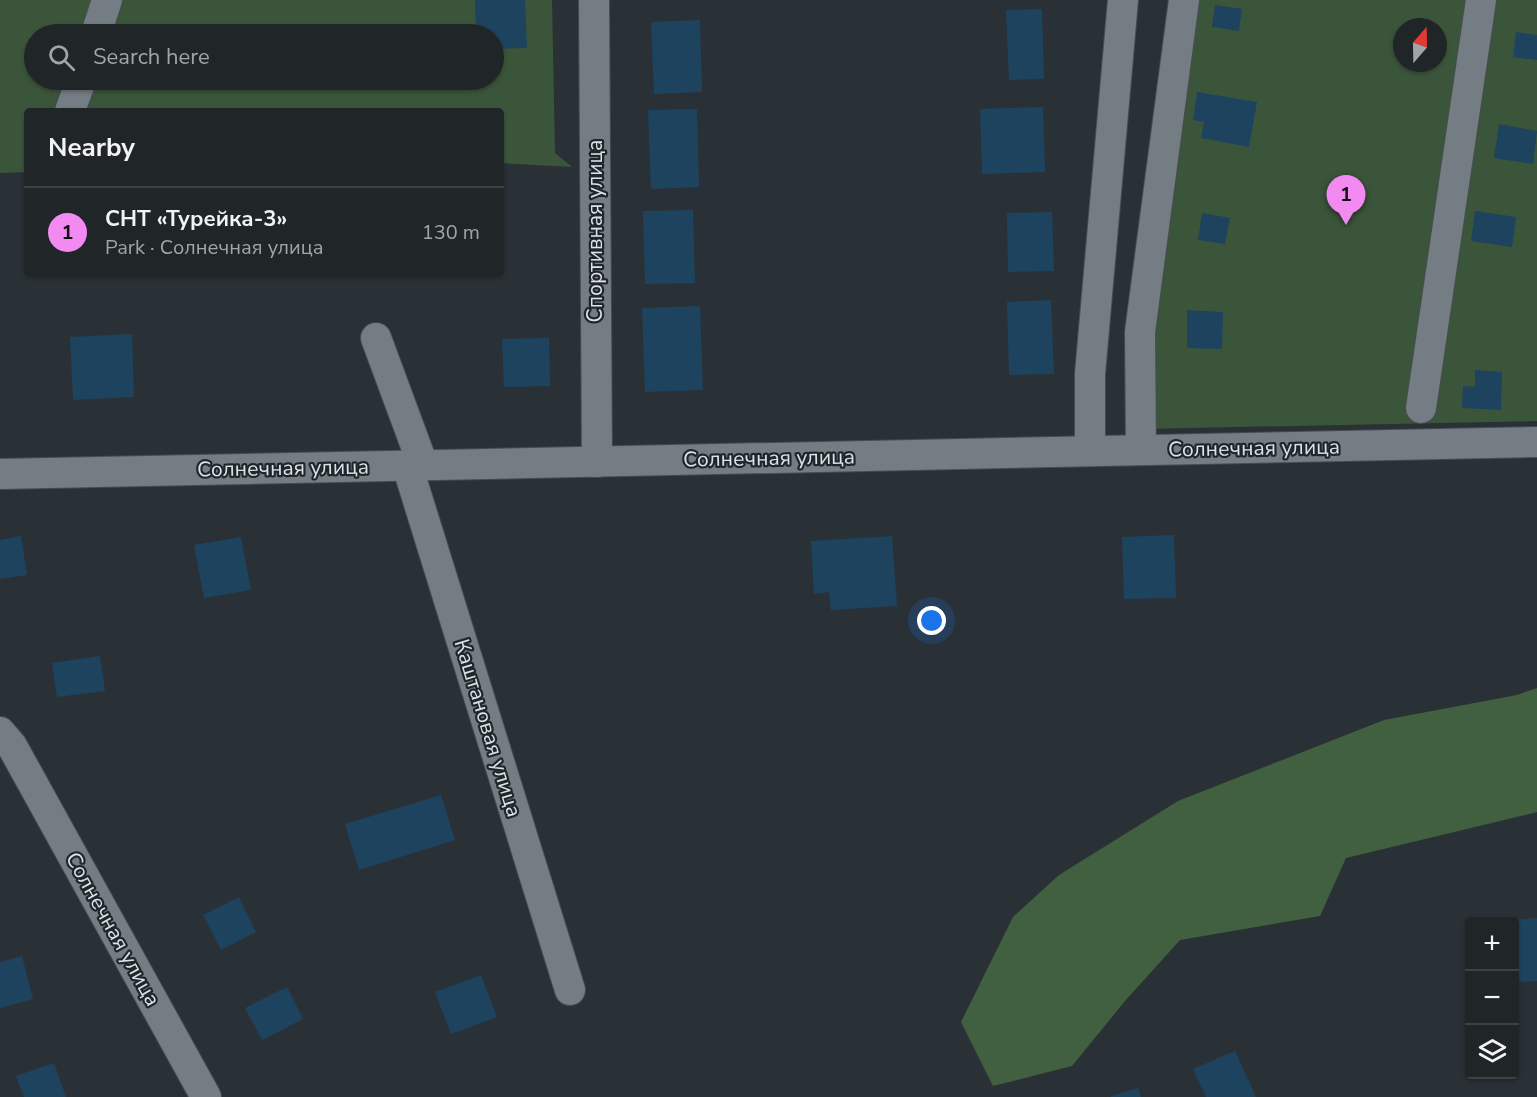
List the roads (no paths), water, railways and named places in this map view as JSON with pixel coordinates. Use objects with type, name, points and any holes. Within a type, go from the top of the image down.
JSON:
[{"type":"street","points":[[99,24],[107,0]]},
{"type":"street","name":"Спортивная улица","points":[[594,0],[597,462]]},
{"type":"street","points":[[1090,451],[1090,374],[1123,0]]},
{"type":"street","points":[[1142,450],[1140,332],[1184,0]]},
{"type":"street","points":[[1421,408],[1481,0]]},
{"type":"street","points":[[71,108],[77,90]]},
{"type":"street","name":"Каштановая улица","points":[[376,338],[570,990]]},
{"type":"street","name":"Солнечная улица","points":[[0,474],[1537,442]]},
{"type":"street","name":"Солнечная улица","points":[[0,732],[12,746],[206,1097]]},
{"type":"place","name":"СНТ «Турейка-3»","points":[[1346,225]]}]
